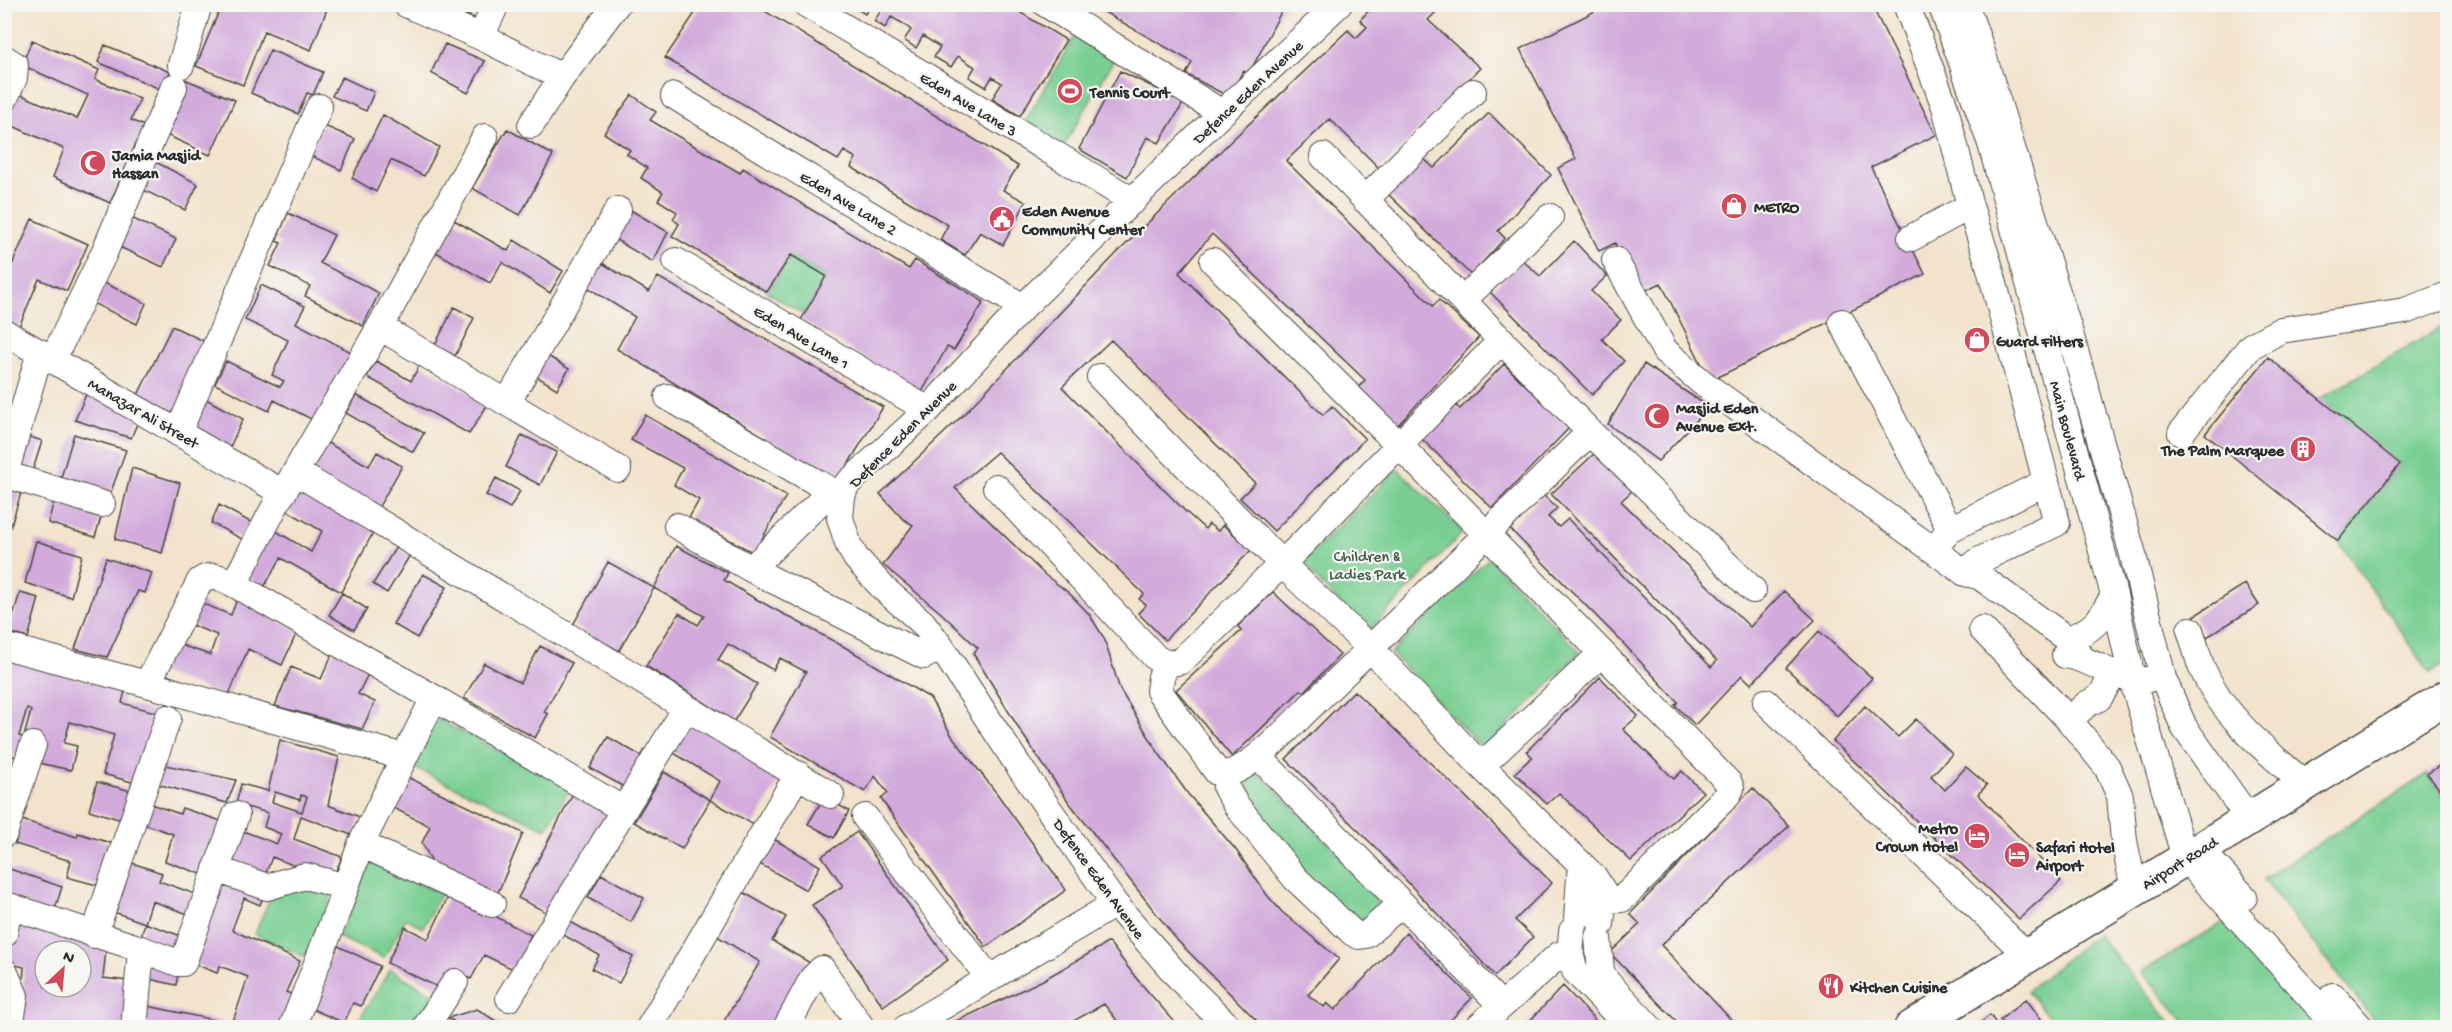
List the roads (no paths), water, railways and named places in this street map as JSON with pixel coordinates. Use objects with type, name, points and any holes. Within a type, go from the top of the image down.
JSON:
[{"type":"main road","name":"Airport Road","points":[[1911,1028],[2448,696]]},
{"type":"street","points":[[406,4],[481,37],[562,77]]},
{"type":"street","points":[[481,37],[496,4]]},
{"type":"street","points":[[531,125],[562,77],[617,4]]},
{"type":"street","name":"Eden Ave Lane 3","points":[[806,4],[1133,201]]},
{"type":"street","points":[[1046,4],[1222,113]]},
{"type":"street","name":"Defence Eden Avenue","points":[[1230,1028],[1183,982],[1114,904],[1018,765],[941,647],[923,623],[866,572],[849,546],[840,518],[836,494],[928,410],[1023,307],[1222,113],[1339,4]]},
{"type":"street","points":[[1906,4],[1946,107],[1970,206],[1989,265],[2057,523],[1978,561],[1965,573]]},
{"type":"street","name":"Main Boulevard","points":[[1941,4],[1991,144],[2114,595],[2124,677],[2193,854]]},
{"type":"street","name":"Main Boulevard","points":[[1965,4],[2069,330],[2132,551],[2163,678],[2184,727],[2249,819]]},
{"type":"street","points":[[102,504],[5,474],[47,356],[104,253],[178,76],[194,6]]},
{"type":"street","points":[[4,58],[15,65],[15,71],[4,100]]},
{"type":"street","points":[[1365,200],[1473,92]]},
{"type":"street","name":"Eden Ave Lane 2","points":[[674,96],[1023,307]]},
{"type":"street","points":[[178,433],[319,107]]},
{"type":"street","points":[[234,584],[485,137]]},
{"type":"street","points":[[1323,156],[1590,432],[1753,590]]},
{"type":"street","points":[[1911,238],[1970,206]]},
{"type":"street","points":[[507,403],[618,210]]},
{"type":"street","points":[[1463,300],[1550,217]]},
{"type":"street","points":[[1615,260],[1665,351],[1704,384],[1934,549],[1965,573],[1970,586],[2064,655],[2075,648],[2084,633],[2096,624],[2114,595]]},
{"type":"street","name":"Eden Ave Lane 1","points":[[676,261],[928,410]]},
{"type":"street","points":[[1213,261],[1400,446],[1729,783],[1731,788],[1728,795],[1622,899],[1500,1005],[1478,1028]]},
{"type":"street","points":[[2181,433],[2251,346],[2281,330],[2406,311],[2448,295]]},
{"type":"street","points":[[1842,322],[1950,529]]},
{"type":"street","points":[[380,327],[618,469]]},
{"type":"street","name":"Manazar Ali Street","points":[[4,332],[178,433],[287,486],[686,708],[831,795]]},
{"type":"street","points":[[996,487],[1156,657],[1167,664],[1181,662],[1400,446],[1502,340]]},
{"type":"street","points":[[1101,377],[1282,564],[1371,649],[1481,766],[1581,864],[1587,928],[1607,982],[1650,1028]]},
{"type":"street","points":[[668,397],[836,494],[751,569]]},
{"type":"street","points":[[1167,664],[1161,677],[1159,691],[1217,772],[1226,774],[1235,772],[1258,756],[1371,649],[1590,432]]},
{"type":"street","points":[[1934,549],[1950,529],[2046,482]]},
{"type":"street","points":[[677,526],[751,569],[924,656],[941,647]]},
{"type":"street","points":[[147,684],[200,581],[207,576],[216,576],[234,584],[434,698],[624,810]]},
{"type":"street","points":[[1982,629],[2069,720],[2107,767],[2120,796],[2124,841],[2134,889]]},
{"type":"street","points":[[2190,630],[2201,665],[2217,698],[2240,727],[2306,785]]},
{"type":"street","points":[[4,646],[404,757]]},
{"type":"street","points":[[2075,648],[2124,677],[2163,678]]},
{"type":"street","points":[[1481,766],[1602,653]]},
{"type":"street","points":[[2069,720],[2124,677]]},
{"type":"street","points":[[292,1028],[361,844],[434,698]]},
{"type":"street","points":[[1766,702],[2028,956]]},
{"type":"street","points":[[509,998],[686,708]]},
{"type":"street","points":[[94,935],[168,718]]},
{"type":"street","points":[[4,834],[33,745]]},
{"type":"street","points":[[1258,756],[1500,1005]]},
{"type":"street","points":[[649,1028],[798,774]]},
{"type":"street","points":[[1226,774],[1226,788],[1243,814],[1295,878],[1353,933],[1359,936],[1366,935],[1401,904]]},
{"type":"street","points":[[4,934],[7,906],[183,963],[236,815]]},
{"type":"street","points":[[865,817],[990,979]]},
{"type":"street","points":[[361,844],[492,904]]},
{"type":"street","points":[[2193,854],[2338,1028]]},
{"type":"street","points":[[2193,854],[2361,1028]]},
{"type":"street","points":[[216,869],[267,887],[305,876],[346,887]]},
{"type":"street","points":[[906,1028],[1114,904]]},
{"type":"street","points":[[1587,928],[1575,971],[1630,1028]]},
{"type":"street","points":[[134,1028],[141,949]]},
{"type":"street","points":[[786,1028],[812,979],[822,969],[862,1028]]},
{"type":"street","points":[[4,972],[15,996],[10,1028]]},
{"type":"street","points":[[425,1028],[455,982]]},
{"type":"place","name":"Tennis Court","points":[[1070,91]]},
{"type":"place","name":"Jamia Masjid Hassan","points":[[93,163]]},
{"type":"place","name":"METRO","points":[[1734,206]]},
{"type":"place","name":"Eden Avenue Community Center","points":[[1002,219]]},
{"type":"place","name":"Guard Filters","points":[[1977,340]]},
{"type":"place","name":"Masjid Eden Avenue Ext.","points":[[1657,416]]},
{"type":"place","name":"The Palm Marquee","points":[[2303,449]]},
{"type":"place","name":"Metro Crown Hotel","points":[[1977,836]]},
{"type":"place","name":"Safari Hotel Airport","points":[[2017,855]]},
{"type":"place","name":"Kitchen Cuisine","points":[[1831,986]]},
{"type":"park label","name":"Children & Ladies Park","points":[[1367,564]]}]
